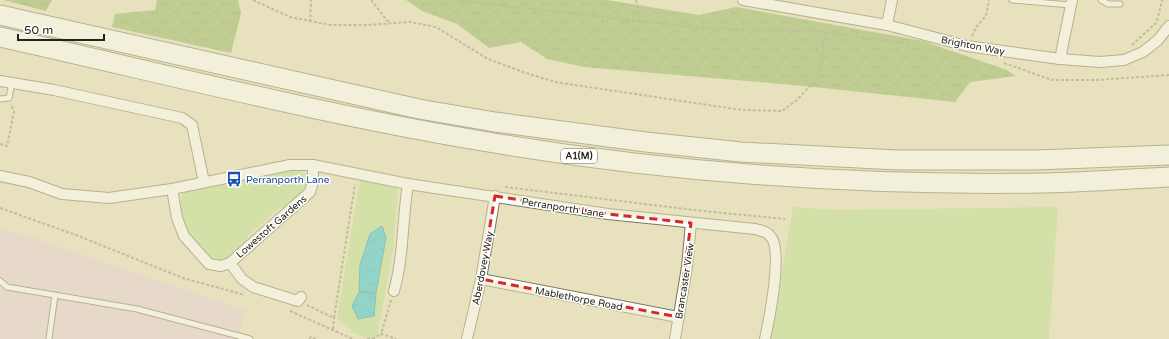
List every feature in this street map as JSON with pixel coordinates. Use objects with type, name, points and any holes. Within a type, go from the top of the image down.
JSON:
[{"type":"highway","name":"A1(M)","points":[[0,15],[420,109],[495,122],[646,142],[741,152],[897,160],[1036,160],[1169,155]]},
{"type":"highway","name":"A1(M)","points":[[0,37],[410,128],[532,149],[650,164],[731,173],[894,182],[1045,183],[1169,177]]},
{"type":"street","name":"Brighton Way","points":[[743,0],[887,25],[967,46],[1060,59],[1100,62],[1114,61],[1131,57],[1150,47],[1169,26]]},
{"type":"street","points":[[887,25],[892,0]]},
{"type":"street","points":[[1060,59],[1071,3]]},
{"type":"street","points":[[0,81],[182,118],[192,125],[204,182]]},
{"type":"street","name":"Perranporth Lane","points":[[0,176],[29,182],[62,194],[102,197],[140,194],[172,189],[290,165],[313,165],[408,184],[608,214],[755,229],[767,232],[772,238],[776,247],[776,267],[765,339]]},
{"type":"street","name":"Lowestoft Gardens","points":[[172,189],[177,218],[184,236],[209,264],[221,266],[230,263],[310,192],[313,182],[313,165]]},
{"type":"street","points":[[394,291],[402,256],[403,222],[408,184]]},
{"type":"street","name":"Aberdovey Way","points":[[467,339],[496,196]]},
{"type":"street","name":"Brancaster View","points":[[675,339],[687,267],[692,223]]},
{"type":"street","name":"Lowestoft Gardens","points":[[230,263],[242,279],[253,287],[300,299]]},
{"type":"street","name":"Mablethorpe Road","points":[[480,279],[678,317]]},
{"type":"lane","points":[[1012,0],[1071,3]]},
{"type":"lane","points":[[1101,0],[1108,4],[1120,4]]},
{"type":"lane","points":[[0,99],[9,98],[12,83]]},
{"type":"lane","points":[[0,281],[7,287],[136,309],[250,339]]},
{"type":"lane","points":[[49,339],[56,295]]},
{"type":"path","points":[[253,0],[290,17],[331,25],[390,24],[410,22],[436,26],[488,59],[555,82],[742,110],[782,111],[797,100],[819,76],[825,32],[698,28],[642,20],[453,0]]},
{"type":"path","points":[[310,22],[311,0]]},
{"type":"path","points":[[371,0],[390,24]]},
{"type":"path","points":[[636,0],[642,20]]},
{"type":"path","points":[[967,46],[975,28],[986,16],[989,0]]},
{"type":"path","points":[[1131,57],[1130,48],[1157,22],[1162,0]]},
{"type":"path","points":[[0,144],[7,146],[14,112],[9,98]]},
{"type":"path","points":[[333,329],[357,173]]},
{"type":"path","points":[[0,208],[76,235],[183,278],[248,296]]},
{"type":"path","points":[[367,339],[374,338],[381,334],[394,291]]},
{"type":"path","points":[[300,299],[334,318]]},
{"type":"path","points":[[284,308],[353,339]]},
{"type":"path","points":[[381,334],[396,339]]},
{"type":"path","points":[[309,339],[311,337],[316,339]]},
{"type":"highlighted area","points":[[495,196],[608,214],[691,223],[678,317],[481,279]]},
{"type":"shaded area","points":[[0,229],[23,234],[245,310],[238,339],[0,339]]},
{"type":"green space","points":[[3,0],[52,0],[46,11]]},
{"type":"green space","points":[[157,0],[238,0],[241,13],[231,53],[112,27],[115,14],[155,10]]},
{"type":"green space","points":[[406,0],[607,0],[699,15],[736,7],[923,41],[1007,70],[1016,76],[970,82],[955,102],[804,86],[584,67],[547,59],[521,42],[489,48],[457,24],[422,11]]},
{"type":"green space","points":[[291,170],[300,171],[308,177],[309,181],[304,192],[284,208],[279,208],[248,236],[248,241],[223,261],[215,261],[211,258],[188,230],[185,224],[181,205],[182,197],[186,191]]},
{"type":"green space","points":[[360,179],[398,189],[393,250],[378,332],[375,339],[369,339],[359,335],[350,330],[337,319]]},
{"type":"green space","points":[[793,207],[838,210],[1058,207],[1049,339],[771,339]]},
{"type":"water","points":[[382,226],[386,238],[376,293],[359,291],[360,265],[370,234]]},
{"type":"water","points":[[359,292],[376,294],[374,316],[358,319],[352,306]]},
{"type":"place","name":"Perranporth Lane","points":[[234,179]]}]
